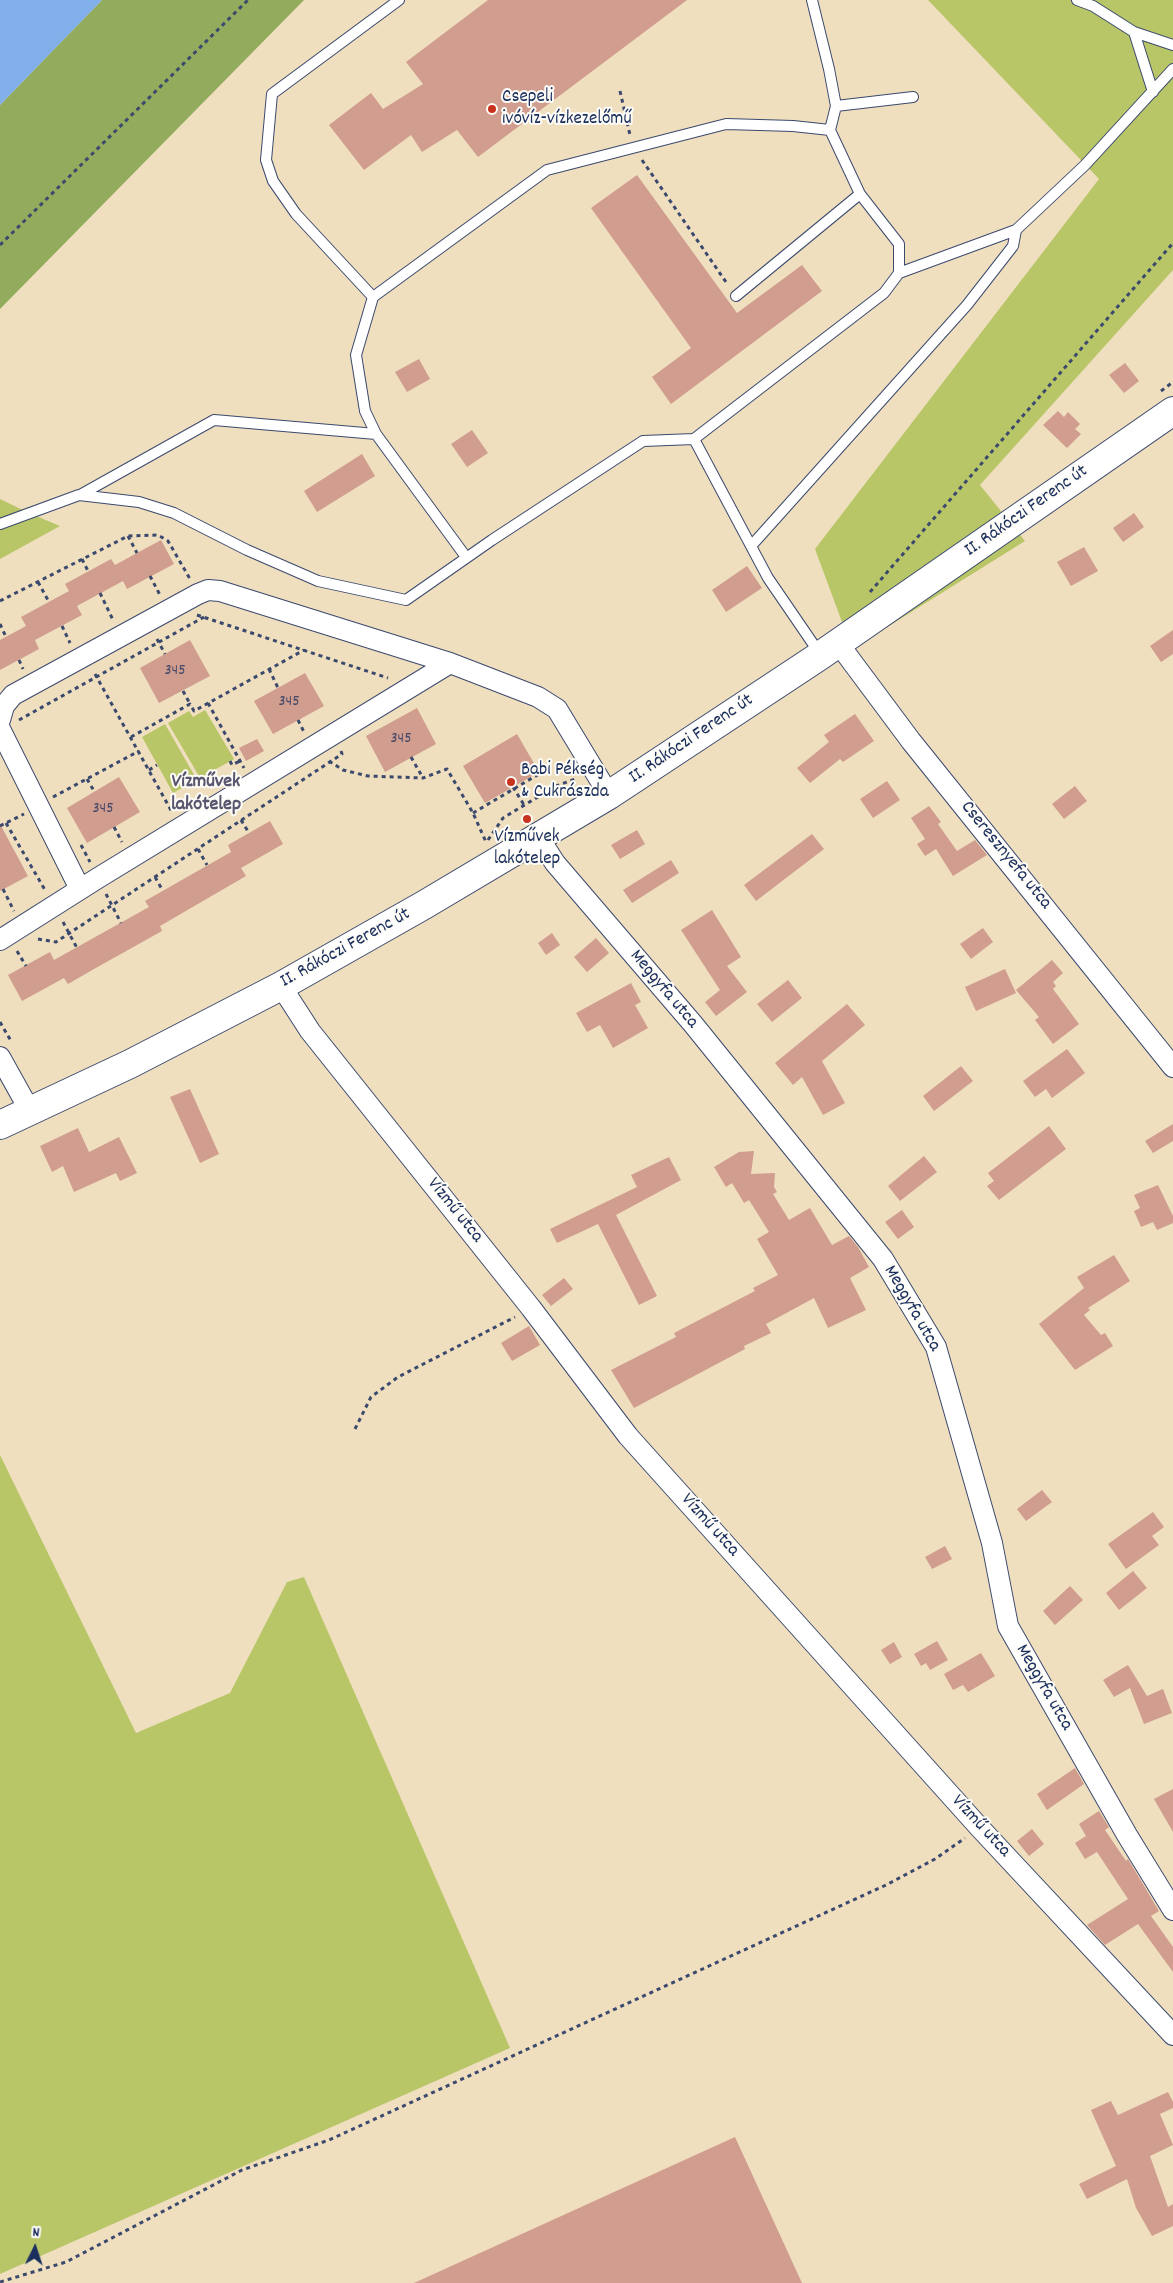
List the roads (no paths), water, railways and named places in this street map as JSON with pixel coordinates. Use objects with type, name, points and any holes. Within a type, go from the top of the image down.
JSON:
[{"type":"main road","name":"II. Rákóczi Ferenc út","points":[[0,1125],[130,1064],[281,986],[609,796],[829,649],[1173,410]]},
{"type":"street","points":[[80,888],[38,806],[4,724],[4,706],[13,695],[121,635],[208,590],[220,591],[450,663],[538,697],[557,709],[609,796]]},
{"type":"street","name":"Cseresznyefa utca","points":[[829,649],[911,741],[1173,1067]]},
{"type":"street","points":[[9,945],[54,905],[80,888],[450,663]]},
{"type":"street","name":"Meggyfa utca","points":[[539,838],[555,863],[693,1024],[883,1259],[936,1347],[992,1543],[1008,1626],[1127,1835],[1173,1910]]},
{"type":"street","name":"Vízmű utca","points":[[281,986],[310,1032],[531,1308],[628,1436],[980,1828],[1173,2035]]},
{"type":"street","points":[[0,1057],[30,1111]]},
{"type":"lane","points":[[373,297],[296,214],[273,181],[266,160],[272,94],[399,0]]},
{"type":"lane","points":[[812,0],[836,106],[830,130],[860,194],[899,244],[899,273]]},
{"type":"lane","points":[[1077,0],[1093,6],[1134,32],[1173,44]]},
{"type":"lane","points":[[1134,32],[1153,92]]},
{"type":"lane","points":[[79,495],[139,502],[174,513],[247,550],[318,581],[406,600],[643,441],[694,439],[884,293],[899,273],[1016,230],[1085,166],[1173,69]]},
{"type":"lane","points":[[836,106],[913,97]]},
{"type":"lane","points":[[466,558],[376,434],[365,411],[356,355],[373,297],[547,170],[726,124],[793,126],[830,130]]},
{"type":"lane","points":[[736,296],[860,194]]},
{"type":"lane","points":[[752,545],[967,305],[1013,246],[1016,230]]},
{"type":"lane","points":[[0,524],[79,495],[214,420],[376,434]]},
{"type":"lane","points":[[694,439],[768,578],[829,649]]},
{"type":"water","points":[[0,0],[102,0],[0,105]]},
{"type":"place","name":"Csepeli ivóvíz-vízkezelőmű","points":[[492,109]]},
{"type":"place","name":"Babi Pékség & Cukrászda","points":[[511,782]]},
{"type":"place","name":"Vízművek lakótelep","points":[[527,819]]},
{"type":"district","name":"Vízművek lakótelep","points":[[206,794]]}]
